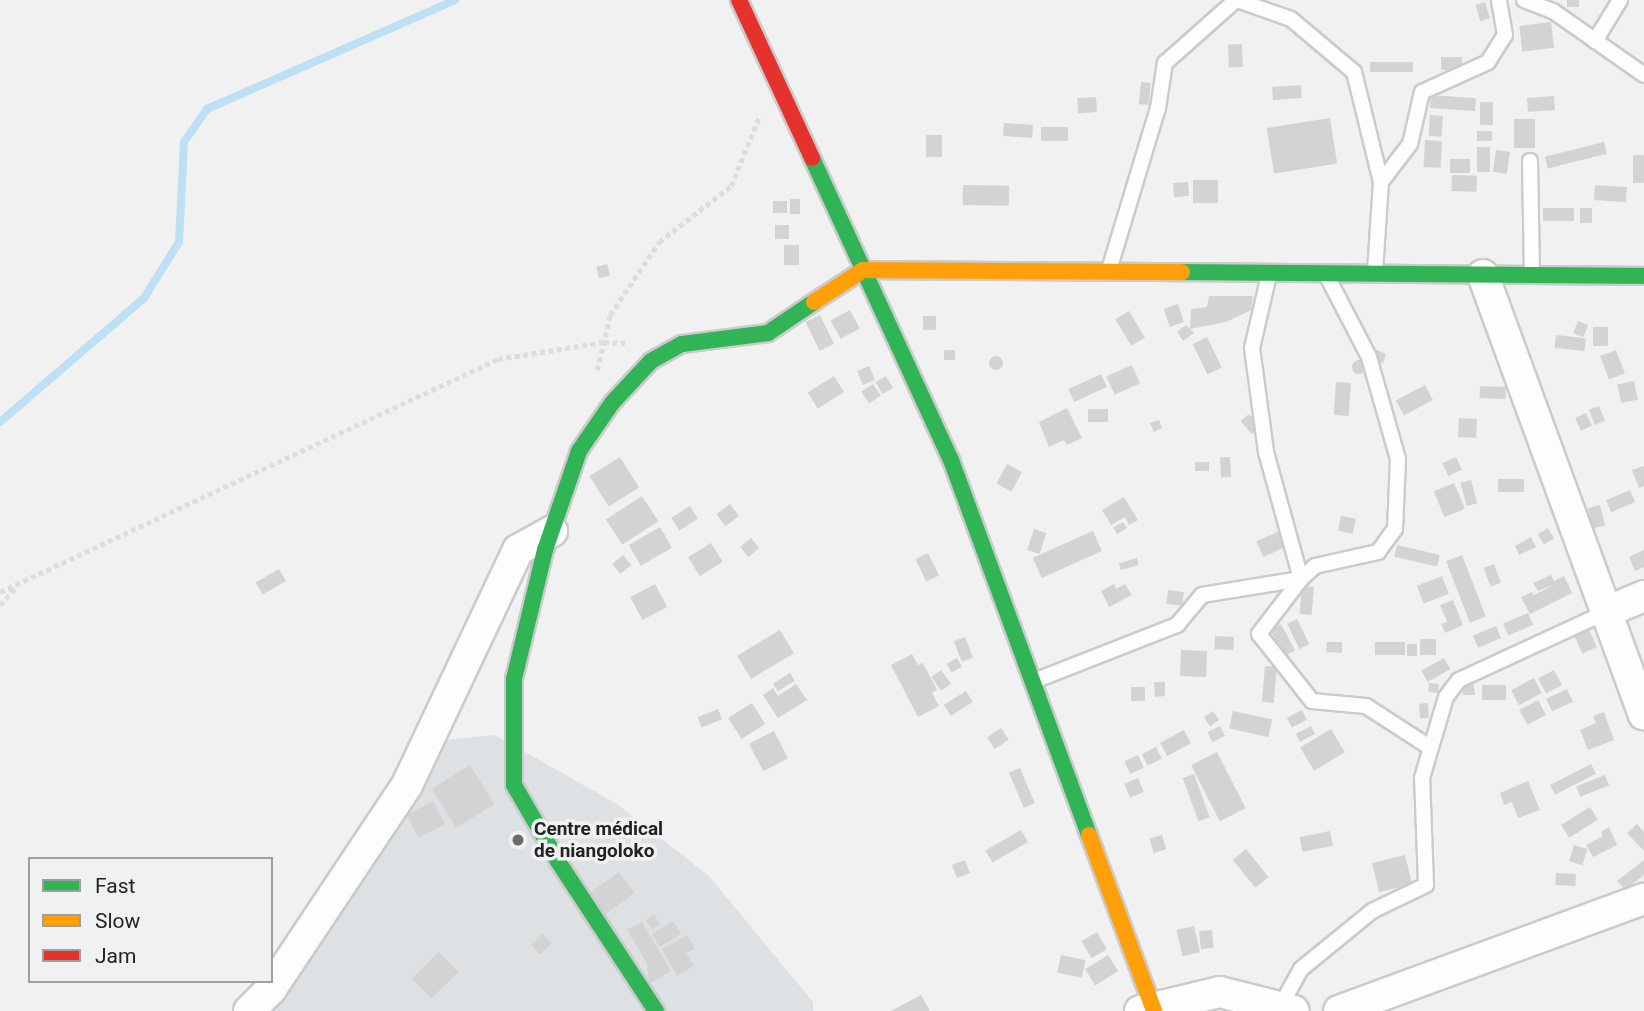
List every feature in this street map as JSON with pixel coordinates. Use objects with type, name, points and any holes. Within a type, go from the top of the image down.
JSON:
[{"type":"street","points":[[739,0],[951,460],[1033,681],[1149,1009],[1220,992],[1287,1009]]},
{"type":"street","points":[[656,1011],[558,861],[514,785],[514,679],[552,531],[579,451],[612,403],[651,361],[682,344],[768,333],[863,270],[1644,276]]},
{"type":"street","points":[[1483,275],[1644,714]]},
{"type":"street","points":[[248,1011],[271,989],[407,785],[519,550],[552,531]]},
{"type":"street","points":[[1606,612],[1644,596]]},
{"type":"street","points":[[1339,1011],[1644,899]]},
{"type":"lane","points":[[1109,272],[1158,108],[1165,63],[1236,0],[1291,19],[1354,72],[1381,182],[1375,274]]},
{"type":"lane","points":[[1381,182],[1410,144],[1422,92],[1488,62],[1505,35],[1499,0]]},
{"type":"lane","points":[[1524,0],[1553,11],[1644,75]]},
{"type":"lane","points":[[1595,41],[1620,0]]},
{"type":"lane","points":[[1530,161],[1532,275]]},
{"type":"lane","points":[[1269,273],[1252,348],[1266,452],[1301,579]]},
{"type":"lane","points":[[1326,273],[1369,357],[1398,459],[1395,529],[1377,552],[1315,566],[1301,579],[1259,634],[1312,701],[1366,706],[1431,748]]},
{"type":"lane","points":[[1033,681],[1177,625],[1202,595],[1301,579]]},
{"type":"lane","points":[[1287,1009],[1301,970],[1373,911],[1426,886],[1422,778],[1446,697],[1459,680],[1606,612]]},
{"type":"path","points":[[594,383],[610,315],[659,242],[731,186],[760,114]]},
{"type":"path","points":[[0,592],[498,359],[604,342],[630,343]]},
{"type":"path","points":[[0,605],[19,583]]},
{"type":"shaded area","name":"Centre médical de niangoloko","points":[[495,735],[617,804],[709,876],[813,1002],[813,1011],[249,1011],[269,983],[273,983],[273,978],[444,740]]},
{"type":"building","points":[[1567,0],[1579,0],[1579,7],[1567,7]]},
{"type":"building","points":[[1485,2],[1490,18],[1480,21],[1475,5]]},
{"type":"building","points":[[1551,22],[1554,48],[1522,52],[1519,26]]},
{"type":"building","points":[[1228,44],[1242,44],[1243,67],[1229,67]]},
{"type":"building","points":[[1441,57],[1462,57],[1462,70],[1441,70]]},
{"type":"building","points":[[1370,62],[1413,62],[1413,72],[1370,72]]},
{"type":"building","points":[[1141,82],[1151,83],[1149,105],[1139,104]]},
{"type":"building","points":[[1301,85],[1302,98],[1273,100],[1272,87]]},
{"type":"building","points":[[1431,95],[1476,98],[1475,111],[1430,108]]},
{"type":"building","points":[[1554,96],[1555,110],[1528,112],[1527,98]]},
{"type":"building","points":[[1096,97],[1097,112],[1078,113],[1077,98]]},
{"type":"building","points":[[1480,102],[1493,102],[1493,125],[1480,125]]},
{"type":"building","points":[[1430,115],[1443,116],[1442,137],[1429,136]]},
{"type":"building","points":[[1330,118],[1337,163],[1274,173],[1267,128]]},
{"type":"building","points":[[1514,119],[1535,119],[1535,148],[1514,148]]},
{"type":"building","points":[[1004,123],[1033,125],[1032,138],[1003,136]]},
{"type":"building","points":[[1041,127],[1068,127],[1068,141],[1041,141]]},
{"type":"building","points":[[1477,131],[1492,131],[1492,141],[1477,141]]},
{"type":"building","points":[[926,135],[942,135],[942,157],[926,157]]},
{"type":"building","points":[[1425,140],[1442,141],[1441,168],[1424,167]]},
{"type":"building","points":[[1604,142],[1607,154],[1548,168],[1545,157]]},
{"type":"building","points":[[1477,147],[1490,147],[1490,172],[1477,172]]},
{"type":"building","points":[[1496,150],[1510,152],[1507,174],[1493,172]]},
{"type":"building","points":[[1633,155],[1644,155],[1644,183],[1633,183]]},
{"type":"building","points":[[1450,159],[1470,159],[1470,173],[1450,173]]},
{"type":"building","points":[[1452,175],[1477,176],[1476,192],[1451,191]]},
{"type":"building","points":[[1193,180],[1218,180],[1218,203],[1193,203]]},
{"type":"building","points":[[1188,182],[1189,196],[1174,197],[1173,183]]},
{"type":"building","points":[[963,185],[1009,186],[1009,206],[963,205]]},
{"type":"building","points":[[1595,185],[1627,187],[1626,202],[1594,200]]},
{"type":"building","points":[[790,199],[800,199],[800,214],[790,214]]},
{"type":"building","points":[[773,201],[787,201],[787,213],[773,213]]},
{"type":"building","points":[[1543,208],[1574,208],[1574,221],[1543,221]]},
{"type":"building","points":[[1580,208],[1592,208],[1592,223],[1580,223]]},
{"type":"building","points":[[775,225],[789,225],[789,239],[775,239]]},
{"type":"building","points":[[784,245],[799,245],[799,265],[784,265]]},
{"type":"building","points":[[607,264],[610,276],[599,278],[596,267]]},
{"type":"building","points":[[1209,296],[1253,296],[1251,310],[1226,322],[1190,329],[1191,309],[1207,307]]},
{"type":"building","points":[[1178,304],[1184,322],[1170,327],[1164,309]]},
{"type":"building","points":[[850,310],[860,329],[840,339],[831,320]]},
{"type":"building","points":[[1129,311],[1145,338],[1131,346],[1115,319]]},
{"type":"building","points":[[820,315],[834,344],[820,351],[806,322]]},
{"type":"building","points":[[923,316],[936,316],[936,330],[923,330]]},
{"type":"building","points":[[1578,321],[1588,325],[1583,337],[1573,333]]},
{"type":"building","points":[[1186,325],[1194,333],[1183,341],[1177,332]]},
{"type":"building","points":[[1593,327],[1608,327],[1608,346],[1593,346]]},
{"type":"building","points":[[1556,335],[1586,338],[1584,351],[1555,348]]},
{"type":"building","points":[[1207,337],[1222,368],[1208,375],[1193,344]]},
{"type":"building","points":[[944,350],[955,350],[955,360],[944,360]]},
{"type":"building","points":[[1377,350],[1386,354],[1383,363],[1378,363],[1373,354]]},
{"type":"building","points":[[1616,350],[1625,373],[1609,379],[1600,356]]},
{"type":"building","points":[[996,356],[1001,358],[1001,368],[996,370],[991,368],[989,363],[991,358]]},
{"type":"building","points":[[1359,360],[1364,362],[1364,372],[1359,374],[1354,372],[1352,367],[1354,362]]},
{"type":"building","points":[[1132,365],[1140,383],[1115,395],[1106,376]]},
{"type":"building","points":[[869,366],[875,380],[863,385],[857,371]]},
{"type":"building","points":[[1101,374],[1107,387],[1074,402],[1068,389]]},
{"type":"building","points":[[834,376],[844,392],[818,409],[808,392]]},
{"type":"building","points":[[886,376],[893,388],[883,394],[876,382]]},
{"type":"building","points":[[1634,381],[1638,400],[1621,403],[1617,385]]},
{"type":"building","points":[[1336,382],[1351,383],[1349,416],[1334,415]]},
{"type":"building","points":[[873,384],[881,396],[869,403],[861,392]]},
{"type":"building","points":[[1425,385],[1433,400],[1404,416],[1396,400]]},
{"type":"building","points":[[1480,386],[1506,387],[1506,399],[1480,398]]},
{"type":"building","points":[[1599,406],[1605,421],[1595,425],[1589,410]]},
{"type":"building","points":[[1067,408],[1082,438],[1067,445],[1064,440],[1049,447],[1039,422]]},
{"type":"building","points":[[1088,409],[1108,409],[1108,422],[1088,422]]},
{"type":"building","points":[[1586,413],[1592,426],[1581,431],[1575,418]]},
{"type":"building","points":[[1249,414],[1260,427],[1252,434],[1241,421]]},
{"type":"building","points":[[1459,418],[1477,419],[1476,438],[1458,437]]},
{"type":"building","points":[[1159,420],[1162,428],[1154,432],[1150,423]]},
{"type":"building","points":[[620,457],[639,488],[609,507],[589,476]]},
{"type":"building","points":[[1230,457],[1231,477],[1221,477],[1220,458]]},
{"type":"building","points":[[1456,457],[1462,470],[1448,476],[1442,463]]},
{"type":"building","points":[[1195,462],[1209,462],[1209,471],[1195,471]]},
{"type":"building","points":[[1007,464],[1022,472],[1012,491],[997,483]]},
{"type":"building","points":[[1644,466],[1644,486],[1639,488],[1632,470]]},
{"type":"building","points":[[1498,479],[1524,479],[1524,492],[1498,492]]},
{"type":"building","points":[[1471,480],[1477,503],[1467,506],[1460,483]]},
{"type":"building","points":[[1454,483],[1465,509],[1445,517],[1434,492]]},
{"type":"building","points":[[1630,490],[1635,502],[1611,512],[1606,500]]},
{"type":"building","points":[[642,496],[658,521],[622,545],[606,519]]},
{"type":"building","points":[[1124,497],[1138,520],[1129,525],[1125,517],[1111,525],[1102,510]]},
{"type":"building","points":[[730,504],[739,516],[725,526],[716,514]]},
{"type":"building","points":[[1600,505],[1605,525],[1592,529],[1587,508]]},
{"type":"building","points":[[690,506],[698,519],[679,530],[671,518]]},
{"type":"building","points":[[1341,516],[1356,519],[1353,534],[1338,531]]},
{"type":"building","points":[[1123,522],[1127,528],[1117,534],[1113,527]]},
{"type":"building","points":[[660,527],[672,548],[641,566],[629,545]]},
{"type":"building","points":[[1548,528],[1554,538],[1544,544],[1538,534]]},
{"type":"building","points":[[1034,529],[1046,533],[1040,554],[1027,550]]},
{"type":"building","points":[[1093,531],[1102,551],[1042,578],[1033,558]]},
{"type":"building","points":[[1279,531],[1286,546],[1264,557],[1256,542]]},
{"type":"building","points":[[1531,537],[1536,547],[1519,555],[1515,546]]},
{"type":"building","points":[[751,538],[759,548],[748,557],[740,547]]},
{"type":"building","points":[[711,543],[723,562],[700,576],[688,557]]},
{"type":"building","points":[[1397,545],[1440,555],[1437,567],[1394,557]]},
{"type":"building","points":[[1644,550],[1644,567],[1635,571],[1629,557]]},
{"type":"building","points":[[928,553],[939,575],[926,582],[915,559]]},
{"type":"building","points":[[623,555],[631,565],[620,574],[612,564]]},
{"type":"building","points":[[1462,555],[1486,617],[1470,623],[1446,561]]},
{"type":"building","points":[[1137,558],[1139,565],[1121,570],[1119,563]]},
{"type":"building","points":[[1494,564],[1501,583],[1491,587],[1484,568]]},
{"type":"building","points":[[279,569],[286,581],[263,595],[256,582]]},
{"type":"building","points":[[1551,575],[1554,581],[1564,576],[1572,593],[1530,614],[1521,597],[1532,592],[1534,595],[1556,584],[1538,591],[1533,583]]},
{"type":"building","points":[[1442,576],[1449,594],[1424,603],[1417,586]]},
{"type":"building","points":[[655,584],[667,607],[642,620],[630,597]]},
{"type":"building","points":[[1114,584],[1116,589],[1125,584],[1132,595],[1109,607],[1101,591]]},
{"type":"building","points":[[1302,586],[1314,587],[1312,615],[1300,614]]},
{"type":"building","points":[[1168,590],[1184,592],[1182,606],[1166,604]]},
{"type":"building","points":[[1453,600],[1463,625],[1445,633],[1441,624],[1447,622],[1440,605]]},
{"type":"building","points":[[1528,613],[1533,625],[1508,636],[1503,624]]},
{"type":"building","points":[[1297,619],[1309,644],[1299,649],[1287,624]]},
{"type":"building","points":[[1281,624],[1295,650],[1284,656],[1270,630]]},
{"type":"building","points":[[1496,626],[1501,638],[1478,648],[1473,636]]},
{"type":"building","points":[[1588,627],[1597,647],[1582,654],[1573,634]]},
{"type":"building","points":[[780,630],[794,653],[751,679],[737,656]]},
{"type":"building","points":[[1215,636],[1234,637],[1233,650],[1214,649]]},
{"type":"building","points":[[965,637],[973,658],[962,662],[954,641]]},
{"type":"building","points":[[1420,639],[1436,639],[1436,655],[1420,655]]},
{"type":"building","points":[[1327,642],[1342,642],[1342,653],[1326,652]]},
{"type":"building","points":[[1375,642],[1405,642],[1405,655],[1375,655]]},
{"type":"building","points":[[1407,644],[1417,644],[1417,656],[1407,656]]},
{"type":"building","points":[[1181,650],[1207,651],[1206,677],[1180,676]]},
{"type":"building","points":[[912,654],[918,665],[923,663],[937,690],[932,693],[939,706],[918,717],[891,665]]},
{"type":"building","points":[[957,658],[962,667],[951,673],[947,664]]},
{"type":"building","points":[[1444,658],[1450,669],[1428,682],[1421,671]]},
{"type":"building","points":[[1265,666],[1277,667],[1274,703],[1262,702]]},
{"type":"building","points":[[941,670],[951,684],[941,691],[931,677]]},
{"type":"building","points":[[1554,670],[1562,685],[1546,693],[1538,678]]},
{"type":"building","points":[[790,673],[795,681],[778,691],[773,684]]},
{"type":"building","points":[[1534,678],[1542,693],[1519,705],[1511,690]]},
{"type":"building","points":[[1473,681],[1475,695],[1463,695],[1462,682]]},
{"type":"building","points":[[1154,682],[1165,682],[1165,696],[1155,697]]},
{"type":"building","points":[[1429,683],[1439,684],[1438,693],[1428,692]]},
{"type":"building","points":[[796,684],[807,700],[778,718],[763,695],[773,688],[778,696]]},
{"type":"building","points":[[1482,685],[1506,685],[1506,700],[1482,700]]},
{"type":"building","points":[[1131,687],[1145,687],[1145,701],[1131,701]]},
{"type":"building","points":[[1567,689],[1573,702],[1552,711],[1546,699]]},
{"type":"building","points":[[966,691],[973,702],[951,716],[944,705]]},
{"type":"building","points":[[1538,700],[1546,715],[1527,725],[1519,710]]},
{"type":"building","points":[[752,703],[765,724],[742,739],[728,718]]},
{"type":"building","points":[[1428,703],[1429,718],[1420,719],[1419,704]]},
{"type":"building","points":[[718,709],[722,719],[702,727],[698,717]]},
{"type":"building","points":[[1302,710],[1307,720],[1292,728],[1287,718]]},
{"type":"building","points":[[1213,711],[1219,720],[1210,726],[1204,717]]},
{"type":"building","points":[[1233,711],[1272,719],[1268,737],[1229,729]]},
{"type":"building","points":[[1604,712],[1614,740],[1588,750],[1580,730],[1596,723],[1593,716]]},
{"type":"building","points":[[1220,726],[1225,736],[1213,742],[1208,732]]},
{"type":"building","points":[[1311,726],[1315,734],[1300,742],[1296,734]]},
{"type":"building","points":[[1001,728],[1009,740],[995,749],[987,738]]},
{"type":"building","points":[[1331,729],[1345,752],[1314,771],[1300,748]]},
{"type":"building","points":[[1184,730],[1191,743],[1167,756],[1160,743]]},
{"type":"building","points":[[774,731],[788,759],[763,771],[749,744]]},
{"type":"building","points":[[1156,747],[1162,759],[1148,766],[1142,754]]},
{"type":"building","points":[[1217,752],[1246,808],[1220,821],[1191,765]]},
{"type":"building","points":[[1138,755],[1144,768],[1130,774],[1124,761]]},
{"type":"building","points":[[1591,764],[1596,774],[1555,795],[1550,785]]},
{"type":"building","points":[[470,765],[494,804],[456,828],[432,789]]},
{"type":"building","points":[[1020,768],[1035,803],[1024,808],[1009,773]]},
{"type":"building","points":[[1194,774],[1210,817],[1198,821],[1183,778]]},
{"type":"building","points":[[1605,775],[1609,785],[1580,797],[1576,787]]},
{"type":"building","points":[[1138,778],[1144,792],[1130,798],[1124,784]]},
{"type":"building","points":[[1528,781],[1540,810],[1518,818],[1512,802],[1504,805],[1500,793]]},
{"type":"building","points":[[433,801],[445,824],[419,838],[407,815]]},
{"type":"building","points":[[1590,807],[1598,820],[1569,838],[1561,825]]},
{"type":"building","points":[[1637,824],[1644,832],[1644,851],[1627,833]]},
{"type":"building","points":[[1609,827],[1617,845],[1593,857],[1586,845],[1603,836],[1601,832]]},
{"type":"building","points":[[1021,830],[1028,842],[992,863],[985,850]]},
{"type":"building","points":[[1330,831],[1333,846],[1302,852],[1300,837]]},
{"type":"building","points":[[1162,835],[1166,849],[1154,853],[1150,839]]},
{"type":"building","points":[[1574,845],[1587,849],[1582,865],[1569,861]]},
{"type":"building","points":[[1246,849],[1269,877],[1255,888],[1233,860]]},
{"type":"building","points":[[1405,855],[1412,884],[1379,892],[1372,863]]},
{"type":"building","points":[[965,860],[970,873],[957,878],[952,865]]},
{"type":"building","points":[[1644,860],[1644,875],[1625,890],[1617,881]]},
{"type":"building","points":[[619,872],[634,893],[604,915],[589,894]]},
{"type":"building","points":[[1556,873],[1576,874],[1575,886],[1555,885]]},
{"type":"building","points":[[654,915],[660,924],[652,930],[646,921]]},
{"type":"building","points":[[673,921],[681,934],[660,947],[652,934]]},
{"type":"building","points":[[642,922],[671,971],[649,984],[647,963],[627,930]]},
{"type":"building","points":[[1194,926],[1200,952],[1183,956],[1176,930]]},
{"type":"building","points":[[1212,930],[1214,948],[1201,949],[1199,931]]},
{"type":"building","points":[[1097,932],[1107,949],[1091,958],[1081,941]]},
{"type":"building","points":[[543,934],[552,944],[540,954],[531,945]]},
{"type":"building","points":[[687,935],[695,949],[686,953],[694,966],[677,976],[662,949]]},
{"type":"building","points":[[439,952],[458,972],[431,999],[412,978]]},
{"type":"building","points":[[1061,955],[1085,960],[1082,978],[1057,973]]},
{"type":"building","points":[[1108,955],[1118,971],[1095,985],[1085,969]]},
{"type":"building","points":[[921,995],[930,1011],[891,1011]]},
{"type":"waterway","points":[[0,422],[144,298],[179,242],[184,142],[207,109],[455,0]]},
{"type":"traffic: fast","points":[[812,158],[951,460],[1089,835]]},
{"type":"traffic: fast","points":[[1182,272],[1644,276]]},
{"type":"traffic: fast","points":[[656,1011],[558,861],[514,785],[514,679],[545,550],[579,451],[612,403],[651,361],[682,344],[768,333],[814,302]]},
{"type":"traffic: slow","points":[[814,302],[863,270],[1182,272]]},
{"type":"traffic: slow","points":[[1089,835],[1154,1011]]},
{"type":"traffic: jam","points":[[739,0],[812,158]]},
{"type":"place","name":"Centre médical de niangoloko","points":[[518,840]]}]
